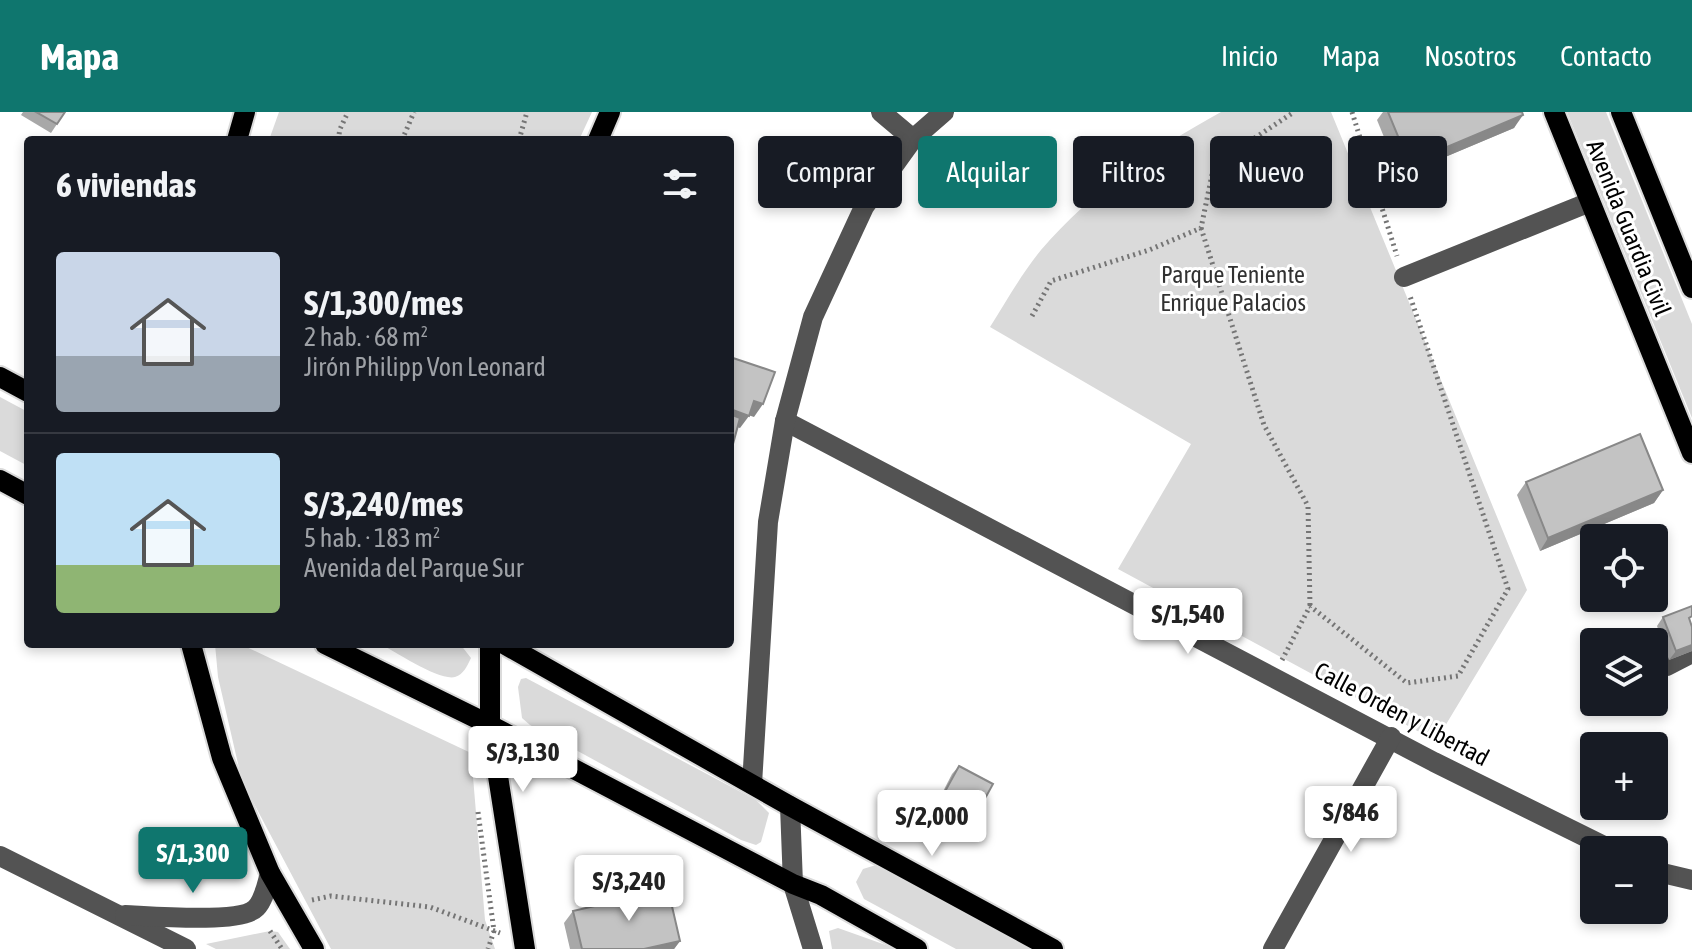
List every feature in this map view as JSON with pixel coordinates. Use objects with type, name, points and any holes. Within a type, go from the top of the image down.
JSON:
[{"type":"main road","points":[[600,136],[610,112]]},
{"type":"main road","name":"Avenida Guardia Civil","points":[[1554,112],[1692,453]]},
{"type":"main road","name":"Avenida Guardia Civil","points":[[1621,112],[1692,288]]},
{"type":"main road","points":[[237,136],[239,114]]},
{"type":"main road","points":[[0,377],[24,390]]},
{"type":"main road","points":[[0,480],[24,493]]},
{"type":"main road","points":[[192,648],[222,758],[270,873],[314,949]]},
{"type":"main road","points":[[333,648],[490,725],[793,884],[821,895],[917,949]]},
{"type":"main road","points":[[490,648],[490,725],[524,946]]},
{"type":"main road","points":[[511,648],[790,806],[1053,949]]},
{"type":"street","points":[[881,112],[913,139]]},
{"type":"street","points":[[752,784],[768,522],[785,421],[813,317],[864,207],[913,139],[944,112]]},
{"type":"street","points":[[1404,277],[1590,202]]},
{"type":"street","name":"Calle Orden y Libertad","points":[[785,421],[1434,762],[1584,836]]},
{"type":"street","points":[[1668,665],[1692,653]]},
{"type":"street","points":[[1273,949],[1391,737]]},
{"type":"street","points":[[790,806],[793,884],[813,949]]},
{"type":"street","points":[[0,856],[117,915],[152,942],[186,949]]},
{"type":"street","points":[[117,915],[206,918],[253,912],[260,905],[270,873]]},
{"type":"street","points":[[1668,874],[1692,880]]},
{"type":"path","points":[[339,136],[348,112]]},
{"type":"path","points":[[404,136],[414,112]]},
{"type":"path","points":[[520,136],[527,112]]},
{"type":"path","points":[[1274,676],[1310,606],[1308,506],[1264,425],[1201,228],[1214,165],[1294,112]]},
{"type":"path","points":[[1310,606],[1407,683],[1458,676],[1508,589],[1352,112]]},
{"type":"path","points":[[1032,316],[1051,281],[1149,250],[1201,228]]},
{"type":"path","points":[[477,806],[494,931],[488,949]]},
{"type":"path","points":[[288,905],[331,896],[430,907],[524,946]]},
{"type":"path","points":[[270,931],[282,949]]},
{"type":"green space","points":[[279,112],[592,112],[581,136],[270,136]]},
{"type":"green space","name":"Parque Teniente Enrique Palacios","points":[[1221,112],[1331,112],[1348,153],[1348,208],[1370,208],[1527,590],[1436,741],[1118,569],[1191,444],[990,327],[1034,259],[1081,208],[1194,208],[1194,136],[1180,136]]},
{"type":"green space","points":[[1567,112],[1606,112],[1692,324],[1692,418]]},
{"type":"green space","points":[[0,397],[24,410],[24,464],[0,451]]},
{"type":"green space","points":[[215,648],[248,648],[471,753],[485,920],[495,949],[331,949],[242,781],[218,677]]},
{"type":"green space","points":[[387,648],[463,648],[471,658],[461,674],[455,677],[428,670]]},
{"type":"green space","points":[[526,678],[756,800],[769,813],[761,842],[756,845],[741,840],[530,725],[522,718],[518,687],[521,679]]},
{"type":"green space","points":[[876,865],[1029,949],[956,949],[864,899],[856,882],[863,869]]},
{"type":"green space","points":[[838,928],[897,949],[832,949],[829,931]]},
{"type":"green space","points":[[278,932],[290,949],[216,949],[206,944]]},
{"type":"building","points":[[36,112],[65,112],[57,124]]},
{"type":"building","points":[[1388,112],[1522,112],[1523,115],[1447,147],[1447,136],[1398,136]]},
{"type":"building","points":[[734,358],[775,372],[763,404],[754,401],[749,416],[734,410]]},
{"type":"building","points":[[734,416],[740,418],[734,440]]},
{"type":"building","points":[[1640,434],[1663,490],[1548,538],[1526,482]]},
{"type":"building","points":[[1692,606],[1692,616],[1689,618],[1692,645],[1676,651],[1663,617]]},
{"type":"building","points":[[959,766],[993,784],[971,824],[937,806]]},
{"type":"building","points":[[668,889],[680,941],[644,949],[582,949],[573,911]]}]
